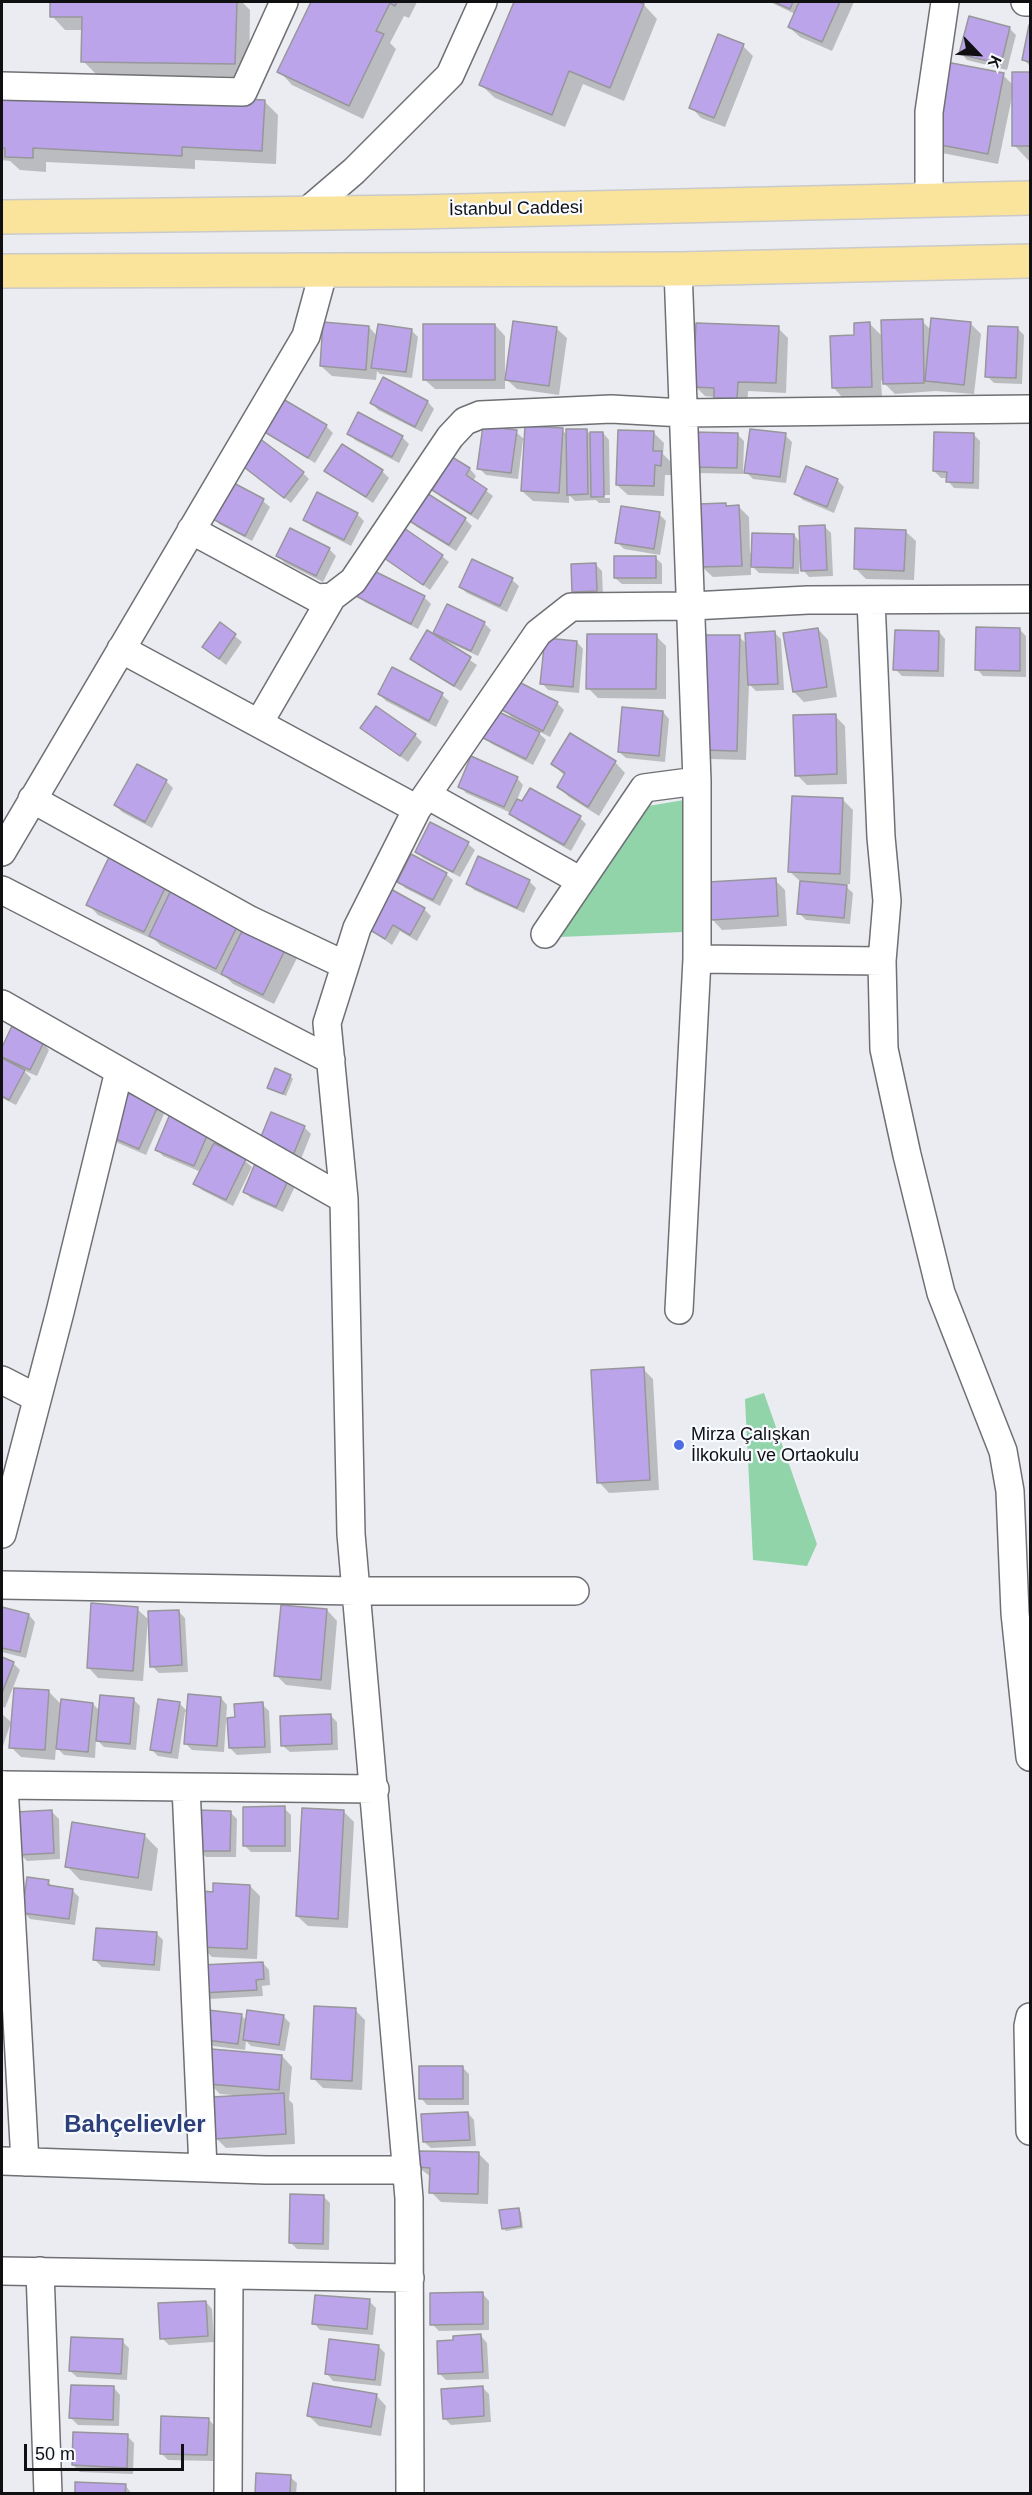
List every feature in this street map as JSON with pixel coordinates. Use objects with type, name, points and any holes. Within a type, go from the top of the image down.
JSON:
[{"type":"main road","name":"İstanbul Caddesi","points":[[2,217],[305,213],[929,198],[1030,198]]},
{"type":"main road","points":[[2,271],[678,269],[1030,261]]},
{"type":"street","points":[[2,86],[243,92],[284,2]]},
{"type":"street","points":[[305,213],[354,171],[450,75],[483,2]]},
{"type":"street","points":[[929,198],[929,112],[945,2]]},
{"type":"street","points":[[1024,2],[1030,2]]},
{"type":"street","points":[[678,269],[697,781],[697,959],[679,1310]]},
{"type":"street","points":[[2,852],[306,336],[324,270]]},
{"type":"street","points":[[259,723],[332,597],[353,581],[450,436],[465,421],[480,415],[611,409],[683,413],[1030,409]]},
{"type":"street","points":[[191,530],[317,598],[332,597]]},
{"type":"street","points":[[410,2493],[410,2278],[407,2170],[351,1534],[344,1199],[327,1023],[357,928],[422,802],[538,633],[571,607],[692,606],[808,600],[1030,599]]},
{"type":"street","points":[[871,600],[880,837],[887,901],[882,961],[884,1049],[941,1293],[1003,1451],[1010,1491],[1015,1613],[1030,1757]]},
{"type":"street","points":[[121,649],[259,723],[581,881]]},
{"type":"street","points":[[544,934],[644,789],[697,781]]},
{"type":"street","points":[[32,800],[250,920],[345,965]]},
{"type":"street","points":[[2,890],[331,1060]]},
{"type":"street","points":[[697,959],[882,961]]},
{"type":"street","points":[[2,1004],[344,1199]]},
{"type":"street","points":[[2,1534],[119,1071]]},
{"type":"street","points":[[2,1380],[38,1398]]},
{"type":"street","points":[[2,1585],[356,1591],[575,1591]]},
{"type":"street","points":[[375,1789],[3,1785],[13,2162],[203,2168],[407,2170]]},
{"type":"street","points":[[186,1787],[203,2168]]},
{"type":"street","points":[[1030,2017],[1028,2026],[1030,2131]]},
{"type":"street","points":[[2,2271],[410,2278]]},
{"type":"street","points":[[40,2271],[48,2493]]},
{"type":"street","points":[[228,2493],[229,2275]]},
{"type":"green space","points":[[684,800],[683,932],[559,937],[642,807]]},
{"type":"green space","points":[[764,1393],[817,1544],[807,1566],[753,1560],[745,1399]]},
{"type":"building","points":[[50,2],[237,2],[235,64],[81,62],[82,17],[50,17]]},
{"type":"building","points":[[311,2],[397,2],[395,6],[390,3],[376,31],[384,34],[349,106],[277,72]]},
{"type":"building","points":[[514,2],[638,2],[644,4],[610,88],[569,71],[552,115],[479,85]]},
{"type":"building","points":[[774,2],[793,2],[790,9]]},
{"type":"building","points":[[799,2],[840,2],[822,42],[788,27]]},
{"type":"building","points":[[969,16],[1010,27],[1001,64],[959,54]]},
{"type":"building","points":[[1030,25],[1030,62],[1022,60]]},
{"type":"building","points":[[718,34],[744,44],[714,118],[689,108]]},
{"type":"building","points":[[941,61],[1004,73],[988,154],[925,142]]},
{"type":"building","points":[[1012,72],[1030,72],[1030,146],[1012,146]]},
{"type":"building","points":[[2,89],[265,100],[262,151],[182,147],[182,156],[33,148],[33,158],[5,157],[5,148],[2,148]]},
{"type":"building","points":[[931,318],[971,322],[964,385],[925,381]]},
{"type":"building","points":[[923,319],[924,383],[883,384],[881,320]]},
{"type":"building","points":[[513,321],[557,327],[549,386],[505,380]]},
{"type":"building","points":[[323,322],[369,326],[366,370],[320,366]]},
{"type":"building","points":[[870,322],[872,387],[832,388],[830,336],[854,335],[854,323]]},
{"type":"building","points":[[696,323],[779,326],[776,383],[738,382],[737,399],[714,398],[714,388],[693,387]]},
{"type":"building","points":[[378,324],[412,329],[406,372],[371,368]]},
{"type":"building","points":[[423,324],[495,324],[495,380],[423,380]]},
{"type":"building","points":[[988,326],[1018,327],[1016,378],[985,377]]},
{"type":"building","points":[[383,377],[428,401],[415,427],[370,403]]},
{"type":"building","points":[[283,399],[327,425],[308,458],[263,431]]},
{"type":"building","points":[[358,412],[403,436],[392,457],[347,434]]},
{"type":"building","points":[[483,426],[517,430],[511,473],[477,469]]},
{"type":"building","points":[[525,426],[563,428],[559,493],[521,491]]},
{"type":"building","points":[[566,429],[587,429],[588,494],[567,495]]},
{"type":"building","points":[[750,429],[786,433],[780,477],[744,473]]},
{"type":"building","points":[[618,430],[654,431],[653,451],[662,451],[661,466],[655,465],[654,486],[616,485]]},
{"type":"building","points":[[590,432],[603,432],[604,497],[591,497]]},
{"type":"building","points":[[693,432],[738,433],[737,468],[691,467]]},
{"type":"building","points":[[934,432],[974,433],[973,483],[946,482],[947,472],[933,471]]},
{"type":"building","points":[[259,438],[304,472],[284,498],[240,464]]},
{"type":"building","points":[[342,444],[383,470],[366,497],[324,471]]},
{"type":"building","points":[[452,457],[470,468],[466,475],[487,489],[471,514],[432,490]]},
{"type":"building","points":[[806,466],[838,479],[827,507],[794,494]]},
{"type":"building","points":[[230,481],[264,499],[245,536],[211,518]]},
{"type":"building","points":[[317,492],[358,513],[344,540],[303,520]]},
{"type":"building","points":[[425,492],[466,518],[449,545],[408,520]]},
{"type":"building","points":[[726,503],[726,506],[739,505],[742,566],[701,567],[698,504]]},
{"type":"building","points":[[621,506],[660,512],[654,549],[615,543]]},
{"type":"building","points":[[825,525],[827,570],[801,571],[799,526]]},
{"type":"building","points":[[290,528],[330,548],[316,576],[276,556]]},
{"type":"building","points":[[404,528],[443,555],[423,585],[384,558]]},
{"type":"building","points":[[855,528],[906,530],[904,571],[854,569]]},
{"type":"building","points":[[752,533],[794,534],[793,568],[751,567]]},
{"type":"building","points":[[614,556],[656,556],[656,578],[614,578]]},
{"type":"building","points":[[472,559],[513,578],[500,606],[459,587]]},
{"type":"building","points":[[596,563],[597,591],[572,592],[571,564]]},
{"type":"building","points":[[370,569],[425,596],[411,624],[356,596]]},
{"type":"building","points":[[447,604],[485,622],[471,651],[433,633]]},
{"type":"building","points":[[220,622],[236,634],[219,659],[202,647]]},
{"type":"building","points":[[976,627],[1020,628],[1020,671],[975,670]]},
{"type":"building","points":[[818,628],[827,687],[793,692],[783,633]]},
{"type":"building","points":[[427,630],[471,657],[454,686],[410,659]]},
{"type":"building","points":[[895,630],[939,631],[938,671],[893,670]]},
{"type":"building","points":[[775,631],[778,684],[748,685],[745,633]]},
{"type":"building","points":[[587,634],[657,634],[656,689],[586,689]]},
{"type":"building","points":[[702,635],[740,635],[737,751],[699,750]]},
{"type":"building","points":[[545,638],[577,641],[573,687],[540,684]]},
{"type":"building","points":[[392,667],[443,693],[429,721],[378,694]]},
{"type":"building","points":[[517,681],[558,702],[543,731],[502,710]]},
{"type":"building","points":[[376,706],[416,734],[400,756],[360,728]]},
{"type":"building","points":[[622,707],[663,711],[659,756],[618,752]]},
{"type":"building","points":[[497,711],[540,732],[526,759],[483,738]]},
{"type":"building","points":[[836,714],[837,774],[795,776],[793,715]]},
{"type":"building","points":[[570,733],[616,761],[588,807],[557,787],[565,773],[551,764]]},
{"type":"building","points":[[471,756],[518,777],[504,807],[458,787]]},
{"type":"building","points":[[137,764],[167,780],[145,822],[114,805]]},
{"type":"building","points":[[530,788],[581,816],[564,845],[509,814],[517,799],[522,801]]},
{"type":"building","points":[[792,796],[843,798],[840,874],[788,872]]},
{"type":"building","points":[[430,822],[469,842],[453,872],[415,852]]},
{"type":"building","points":[[411,854],[447,873],[433,900],[397,882]]},
{"type":"building","points":[[478,856],[530,880],[517,908],[466,884]]},
{"type":"building","points":[[109,857],[167,884],[144,932],[86,905]]},
{"type":"building","points":[[776,878],[778,916],[710,920],[708,882]]},
{"type":"building","points":[[800,881],[847,885],[844,918],[797,914]]},
{"type":"building","points":[[172,888],[240,921],[216,969],[149,936]]},
{"type":"building","points":[[389,888],[425,908],[410,935],[393,925],[385,939],[367,928]]},
{"type":"building","points":[[245,925],[287,946],[263,995],[221,974]]},
{"type":"building","points":[[12,1026],[44,1042],[30,1070],[2,1057],[2,1047]]},
{"type":"building","points":[[2,1058],[25,1070],[9,1100],[2,1096]]},
{"type":"building","points":[[275,1068],[291,1075],[283,1094],[267,1088]]},
{"type":"building","points":[[128,1093],[158,1106],[139,1149],[109,1136]]},
{"type":"building","points":[[271,1112],[305,1126],[292,1158],[258,1144]]},
{"type":"building","points":[[170,1114],[209,1131],[194,1166],[155,1150]]},
{"type":"building","points":[[214,1143],[246,1159],[226,1200],[193,1184]]},
{"type":"building","points":[[257,1159],[291,1174],[276,1207],[243,1192]]},
{"type":"building","points":[[644,1367],[650,1480],[597,1483],[591,1370]]},
{"type":"building","points":[[91,1603],[138,1607],[133,1671],[87,1668]]},
{"type":"building","points":[[281,1605],[327,1609],[321,1680],[274,1676]]},
{"type":"building","points":[[2,1607],[29,1614],[20,1652],[2,1648]]},
{"type":"building","points":[[179,1610],[182,1665],[150,1667],[148,1611]]},
{"type":"building","points":[[2,1657],[14,1662],[2,1693]]},
{"type":"building","points":[[14,1688],[49,1690],[45,1750],[9,1748]]},
{"type":"building","points":[[188,1694],[221,1697],[217,1746],[184,1744]]},
{"type":"building","points":[[100,1695],[134,1698],[130,1744],[96,1741]]},
{"type":"building","points":[[61,1699],[93,1703],[88,1752],[56,1749]]},
{"type":"building","points":[[158,1699],[180,1702],[171,1753],[150,1750]]},
{"type":"building","points":[[263,1702],[265,1747],[229,1748],[227,1718],[235,1717],[234,1704]]},
{"type":"building","points":[[331,1714],[332,1744],[281,1746],[280,1716]]},
{"type":"building","points":[[285,1806],[285,1846],[243,1846],[243,1807]]},
{"type":"building","points":[[302,1808],[344,1810],[338,1919],[296,1916]]},
{"type":"building","points":[[52,1810],[54,1853],[18,1855],[16,1812]]},
{"type":"building","points":[[198,1810],[231,1811],[230,1851],[197,1851]]},
{"type":"building","points":[[72,1822],[145,1834],[138,1878],[65,1867]]},
{"type":"building","points":[[27,1877],[49,1880],[48,1885],[73,1889],[69,1919],[22,1913]]},
{"type":"building","points":[[213,1883],[250,1885],[247,1949],[200,1947],[202,1891],[213,1892]]},
{"type":"building","points":[[96,1928],[157,1932],[154,1965],[93,1960]]},
{"type":"building","points":[[263,1962],[264,1979],[256,1980],[257,1990],[202,1993],[201,1965]]},
{"type":"building","points":[[314,2006],[356,2008],[352,2081],[311,2079]]},
{"type":"building","points":[[208,2010],[242,2014],[238,2044],[205,2040]]},
{"type":"building","points":[[247,2010],[284,2015],[279,2045],[243,2040]]},
{"type":"building","points":[[211,2049],[282,2055],[279,2090],[208,2084]]},
{"type":"building","points":[[419,2066],[463,2066],[463,2099],[419,2099]]},
{"type":"building","points":[[284,2093],[286,2134],[214,2139],[212,2097]]},
{"type":"building","points":[[468,2112],[470,2140],[423,2142],[421,2114]]},
{"type":"building","points":[[418,2151],[479,2152],[478,2194],[429,2193],[430,2168],[417,2167]]},
{"type":"building","points":[[290,2194],[324,2195],[323,2244],[289,2243]]},
{"type":"building","points":[[519,2208],[521,2226],[502,2229],[499,2210]]},
{"type":"building","points":[[483,2292],[483,2324],[430,2325],[430,2293]]},
{"type":"building","points":[[315,2295],[370,2299],[367,2329],[312,2324]]},
{"type":"building","points":[[206,2301],[208,2336],[160,2339],[158,2303]]},
{"type":"building","points":[[481,2334],[483,2372],[438,2374],[437,2341],[453,2340],[453,2336]]},
{"type":"building","points":[[71,2337],[123,2339],[121,2374],[69,2371]]},
{"type":"building","points":[[329,2339],[379,2345],[375,2380],[325,2374]]},
{"type":"building","points":[[313,2383],[377,2394],[371,2427],[307,2416]]},
{"type":"building","points":[[71,2385],[114,2386],[113,2420],[69,2418]]},
{"type":"building","points":[[483,2386],[484,2416],[443,2419],[441,2389]]},
{"type":"building","points":[[161,2416],[209,2418],[207,2455],[160,2454]]},
{"type":"building","points":[[73,2432],[128,2434],[127,2468],[72,2465]]},
{"type":"building","points":[[256,2473],[291,2475],[290,2494],[255,2494]]},
{"type":"building","points":[[75,2482],[126,2484],[125,2494],[75,2494]]},
{"type":"place","name":"Mirza Çalışkan İlkokulu ve Ortaokulu","points":[[679,1445]]},
{"type":"district","name":"Bahçelievler","points":[[135,2125]]}]
